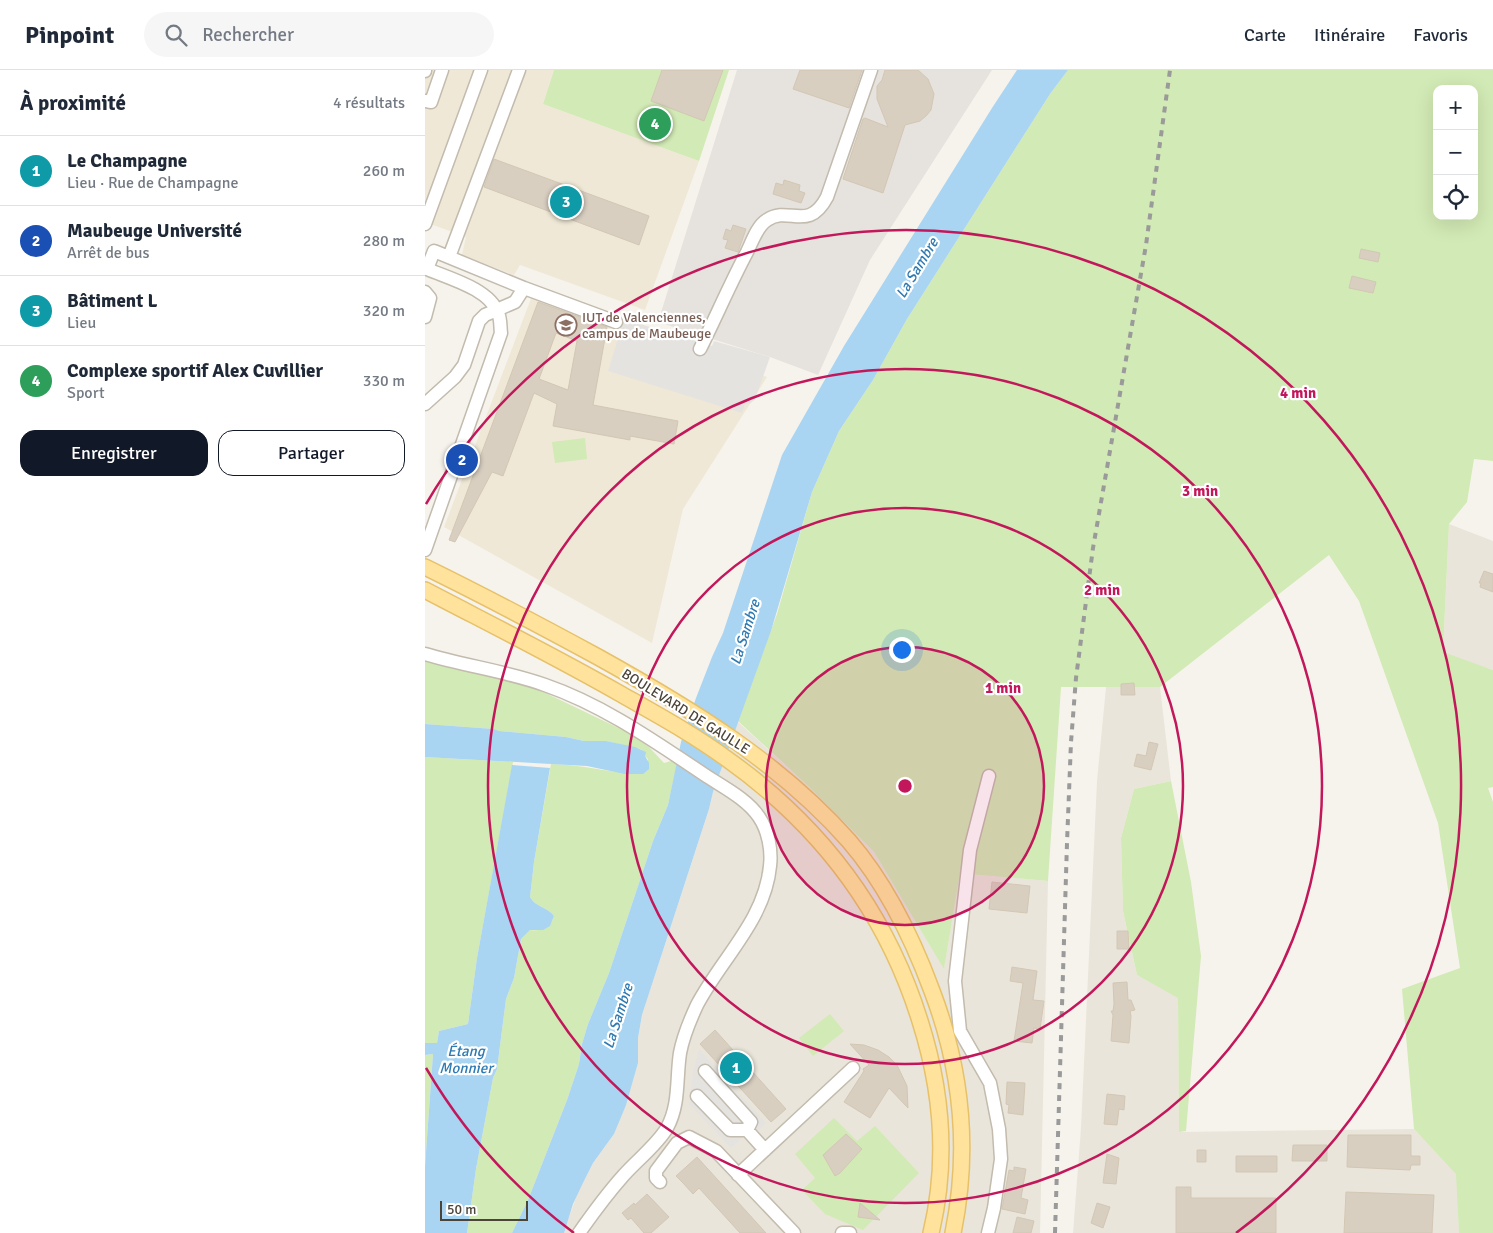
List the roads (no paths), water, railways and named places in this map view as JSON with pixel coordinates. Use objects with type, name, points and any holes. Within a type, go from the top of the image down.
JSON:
[{"type":"main road","name":"BOULEVARD DE GAULLE","points":[[426,560],[455,581],[524,616],[671,698],[756,754],[849,842],[895,907],[922,965],[947,1034],[961,1113],[963,1148],[961,1180],[953,1233]]},
{"type":"main road","name":"BOULEVARD DE GAULLE","points":[[425,590],[514,635],[663,718],[725,758],[745,772],[794,815],[837,861],[871,909],[889,942],[903,973],[926,1038],[939,1098],[941,1134],[939,1192],[931,1233]]},
{"type":"street","points":[[425,101],[431,102],[442,70]]},
{"type":"street","points":[[425,224],[481,70]]},
{"type":"street","points":[[449,257],[519,70]]},
{"type":"street","points":[[700,349],[740,263],[762,225],[768,219],[775,217],[805,217],[814,214],[821,208],[827,197],[871,70]]},
{"type":"street","points":[[426,560],[501,333],[500,319],[497,311],[488,299],[473,289],[426,268],[429,250],[616,322]]},
{"type":"street","points":[[425,404],[455,377],[464,365],[479,322],[485,315],[515,302],[524,288]]},
{"type":"street","points":[[425,292],[430,298],[425,317]]},
{"type":"street","points":[[425,654],[512,674],[547,685],[623,721],[750,806],[759,817],[770,846],[770,866],[763,895],[753,917],[692,1014],[680,1053],[679,1086],[675,1110],[666,1129],[599,1204],[579,1233]]},
{"type":"street","points":[[988,1233],[994,1208],[1001,1159],[999,1129],[989,1083],[960,1031],[955,981],[970,850],[989,776]]},
{"type":"street","points":[[738,1175],[853,1068]]},
{"type":"street","points":[[705,1071],[751,1122],[747,1130]]},
{"type":"street","points":[[697,1096],[730,1130],[747,1130],[765,1150]]},
{"type":"street","points":[[660,1182],[656,1178],[656,1171],[677,1143],[689,1137],[716,1150],[794,1233]]},
{"type":"street","points":[[842,1233],[850,1233]]},
{"type":"water","name":"La Sambre","points":[[1017,70],[1068,70],[1050,94],[907,319],[873,380],[839,431],[812,492],[771,631],[713,792],[642,1015],[638,1038],[638,1063],[626,1105],[614,1134],[593,1163],[573,1204],[564,1233],[512,1233],[528,1200],[567,1100],[579,1064],[588,1024],[609,973],[653,841],[668,805],[681,742],[696,698],[723,633],[782,455],[844,346]]},
{"type":"water","points":[[425,724],[494,729],[566,737],[584,741],[606,741],[635,747],[646,752],[645,756],[649,763],[649,769],[643,774],[625,774],[587,766],[425,757]]},
{"type":"water","name":"Étang Monnier","points":[[512,765],[550,768],[530,897],[535,903],[554,916],[550,926],[543,930],[530,930],[521,939],[514,978],[506,999],[497,1069],[493,1078],[476,1169],[467,1233],[425,1233],[425,1166],[433,1054],[425,1055],[425,1043],[437,1043],[439,1031],[468,1024],[477,958]]},
{"type":"railway","points":[[1055,1233],[1067,843],[1071,742],[1076,678],[1093,548],[1146,245],[1170,70]]},
{"type":"place","name":"Complexe sportif Alex Cuvillier","points":[[655,124]]},
{"type":"place","name":"Bâtiment L","points":[[566,202]]},
{"type":"place","name":"IUT de Valenciennes, campus de Maubeuge","points":[[566,325]]},
{"type":"place","name":"Maubeuge Université","points":[[462,460]]},
{"type":"place","name":"Le Champagne","points":[[736,1068]]}]
